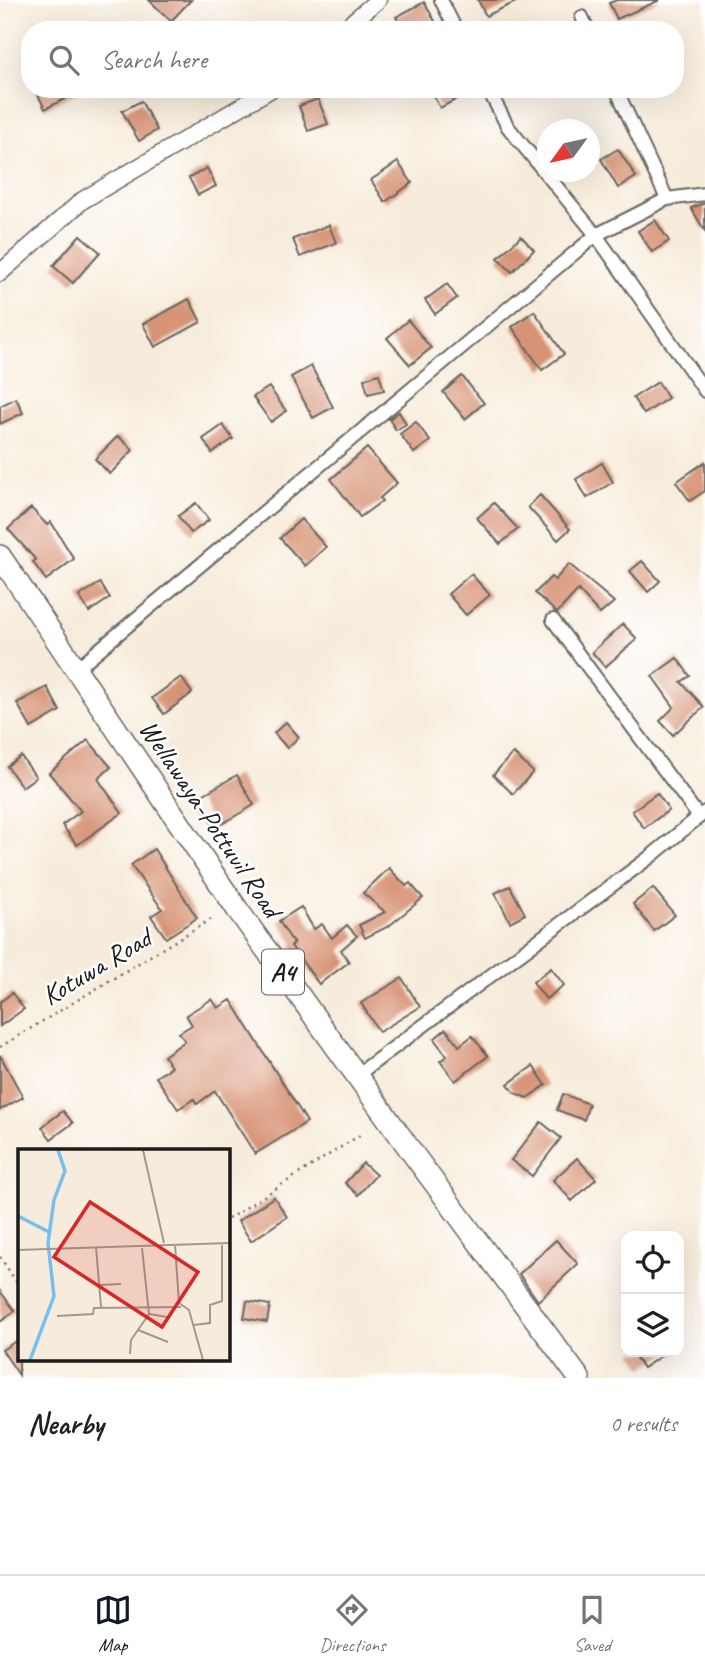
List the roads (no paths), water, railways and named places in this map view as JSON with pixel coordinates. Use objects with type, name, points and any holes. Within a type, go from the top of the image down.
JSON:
[{"type":"highway","name":"Wellawaya-Pottuvil Road","points":[[0,556],[237,909],[579,1378]]},
{"type":"street","points":[[353,21],[378,0]]},
{"type":"street","points":[[441,0],[452,21]]},
{"type":"street","points":[[582,17],[584,21]]},
{"type":"street","points":[[0,273],[83,200],[256,98]]},
{"type":"street","points":[[493,98],[508,128],[596,234],[705,390]]},
{"type":"street","points":[[620,98],[667,199]]},
{"type":"street","points":[[77,668],[596,234],[667,199],[705,194]]},
{"type":"street","points":[[357,1075],[639,865],[702,814],[553,620]]}]
